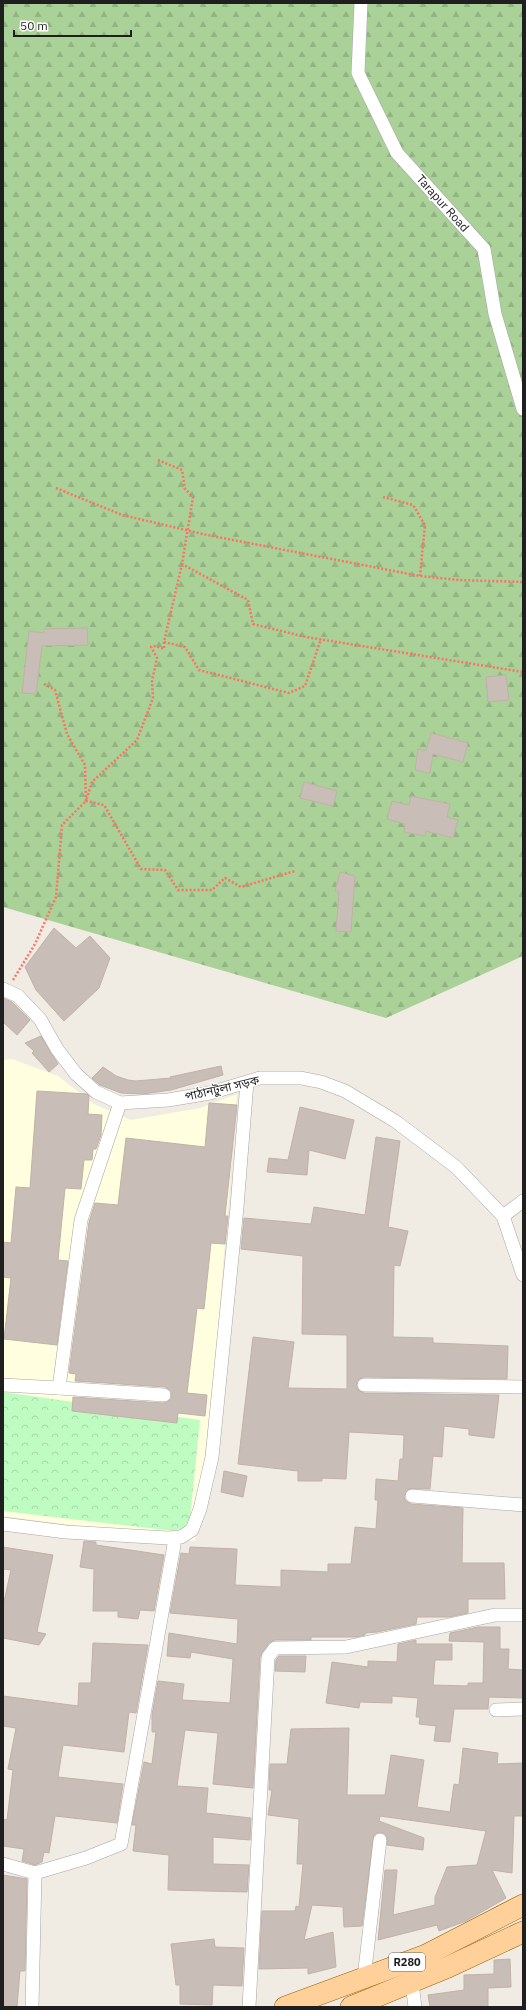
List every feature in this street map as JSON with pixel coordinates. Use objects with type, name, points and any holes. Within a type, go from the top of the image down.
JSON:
[{"type":"main road","name":"R280","points":[[285,2007],[426,1955],[523,1905]]},
{"type":"main road","name":"R280","points":[[351,2007],[412,1983],[523,1932]]},
{"type":"main road","points":[[452,1942],[463,1960]]},
{"type":"street","name":"Tarapur Road","points":[[361,3],[358,73],[397,153],[484,249],[495,314],[523,410]]},
{"type":"street","name":"পাঠানটুলা সড়ক","points":[[5,990],[18,996],[40,1019],[57,1049],[76,1074],[96,1092],[120,1103],[168,1100],[210,1093],[260,1078],[301,1078],[321,1082],[345,1091],[395,1121],[456,1167],[503,1216],[523,1275]]},
{"type":"street","points":[[3,1524],[66,1532],[168,1538],[181,1537],[192,1530],[200,1509],[212,1457],[236,1215],[247,1082]]},
{"type":"street","points":[[59,1388],[81,1220],[120,1103]]},
{"type":"street","points":[[503,1216],[523,1201]]},
{"type":"street","points":[[364,1384],[523,1387]]},
{"type":"street","points":[[3,1385],[164,1395]]},
{"type":"street","points":[[412,1496],[523,1505]]},
{"type":"street","points":[[3,1864],[35,1873],[86,1858],[121,1844],[174,1545]]},
{"type":"street","points":[[249,2007],[268,1657],[275,1648],[346,1647],[495,1615],[523,1615]]},
{"type":"street","points":[[496,1710],[523,1710]]},
{"type":"street","points":[[364,1978],[380,1840]]},
{"type":"street","points":[[32,2007],[35,1873]]},
{"type":"street","points":[[412,1983],[415,2007]]},
{"type":"path","points":[[5,990],[35,944],[56,897],[62,825],[86,801],[92,782],[137,740],[153,698],[152,681],[157,658],[151,647],[156,646],[164,650],[164,642],[189,531],[193,497],[184,489],[182,470],[158,460]]},
{"type":"path","points":[[56,488],[122,515],[189,531],[377,569],[420,576],[459,580],[523,582]]},
{"type":"path","points":[[383,497],[413,505],[425,525],[420,576]]},
{"type":"path","points":[[182,564],[248,600],[254,624],[321,639],[523,672]]},
{"type":"path","points":[[164,642],[185,647],[199,670],[289,693],[305,686],[321,639]]},
{"type":"path","points":[[44,684],[55,690],[68,734],[85,765],[86,801]]},
{"type":"path","points":[[86,801],[104,805],[141,869],[165,870],[178,890],[212,890],[225,878],[241,887],[295,871]]},
{"type":"shaded area","points":[[12,1059],[58,1076],[94,1104],[131,1120],[200,1108],[237,1094],[215,1366],[195,1541],[3,1516],[3,1060]]},
{"type":"green space","points":[[3,3],[523,3],[523,956],[386,1018],[3,907]]},
{"type":"green space","points":[[3,1392],[200,1420],[190,1518],[184,1528],[174,1531],[3,1511]]},
{"type":"building","points":[[87,628],[88,645],[42,646],[36,694],[22,693],[29,631],[44,633],[44,629]]},
{"type":"building","points":[[506,675],[509,700],[488,702],[486,677]]},
{"type":"building","points":[[431,733],[468,743],[463,762],[433,754],[430,773],[415,770],[418,749],[426,751]]},
{"type":"building","points":[[304,782],[337,791],[333,806],[300,798]]},
{"type":"building","points":[[411,796],[450,804],[447,817],[458,820],[453,838],[426,831],[425,836],[404,832],[405,824],[387,819],[392,801],[409,805]]},
{"type":"building","points":[[340,872],[355,876],[351,932],[336,931],[339,892],[335,891]]},
{"type":"building","points":[[54,928],[76,948],[90,936],[110,958],[99,988],[64,1021],[36,990],[25,967]]},
{"type":"building","points":[[3,998],[12,1002],[30,1020],[17,1035],[3,1022]]},
{"type":"building","points":[[41,1036],[58,1064],[49,1072],[32,1053],[34,1051],[25,1043]]},
{"type":"building","points":[[221,1066],[223,1075],[171,1090],[143,1094],[121,1093],[100,1085],[92,1078],[103,1067],[116,1076],[136,1081],[171,1078],[170,1077]]},
{"type":"building","points":[[37,1091],[87,1094],[89,1096],[88,1114],[102,1115],[101,1135],[96,1149],[93,1149],[92,1160],[84,1160],[81,1189],[65,1188],[58,1260],[68,1261],[57,1345],[4,1339],[11,1278],[3,1277],[3,1242],[11,1243],[16,1187],[30,1188]]},
{"type":"building","points":[[209,1103],[237,1105],[225,1216],[228,1216],[225,1244],[211,1243],[204,1309],[197,1308],[187,1393],[207,1395],[205,1416],[178,1413],[177,1423],[72,1411],[73,1397],[163,1403],[171,1399],[171,1391],[165,1387],[75,1381],[76,1374],[69,1373],[89,1222],[95,1203],[118,1205],[126,1138],[205,1147]]},
{"type":"building","points":[[300,1107],[354,1120],[345,1159],[309,1150],[307,1175],[267,1172],[269,1158],[288,1160]]},
{"type":"building","points":[[376,1137],[400,1141],[388,1227],[408,1231],[400,1266],[394,1265],[393,1337],[433,1338],[433,1343],[508,1346],[507,1379],[364,1377],[357,1381],[357,1389],[364,1393],[499,1395],[494,1438],[469,1435],[469,1429],[444,1426],[442,1457],[433,1456],[430,1489],[409,1489],[404,1496],[405,1500],[411,1504],[463,1508],[462,1563],[504,1563],[505,1599],[468,1599],[468,1613],[449,1617],[417,1617],[416,1624],[365,1633],[365,1635],[356,1637],[311,1637],[311,1640],[275,1640],[269,1643],[260,1657],[253,1788],[213,1784],[218,1733],[185,1730],[177,1786],[208,1788],[206,1813],[251,1818],[250,1840],[213,1837],[213,1864],[249,1865],[247,1892],[168,1890],[169,1855],[133,1851],[136,1825],[132,1825],[144,1762],[152,1764],[156,1732],[152,1732],[152,1715],[158,1681],[184,1684],[182,1700],[230,1703],[233,1659],[191,1652],[190,1658],[167,1656],[169,1633],[237,1644],[238,1619],[170,1613],[181,1553],[189,1554],[190,1547],[237,1549],[235,1585],[281,1587],[281,1570],[328,1572],[328,1564],[351,1564],[355,1527],[376,1529],[378,1500],[375,1500],[376,1479],[398,1481],[400,1459],[403,1459],[404,1435],[349,1432],[346,1479],[322,1478],[322,1481],[298,1481],[298,1471],[238,1464],[253,1337],[294,1342],[288,1388],[347,1389],[347,1335],[302,1334],[303,1256],[241,1249],[244,1218],[311,1224],[314,1207],[365,1215]]},
{"type":"building","points":[[224,1471],[247,1476],[243,1497],[221,1492]]},
{"type":"building","points":[[84,1541],[96,1542],[96,1545],[164,1555],[154,1611],[140,1610],[138,1619],[118,1617],[118,1611],[93,1611],[94,1569],[80,1567]]},
{"type":"building","points":[[3,1547],[53,1555],[37,1632],[46,1634],[39,1645],[3,1638],[3,1606],[11,1570],[3,1569]]},
{"type":"building","points":[[478,1627],[500,1627],[500,1649],[509,1649],[508,1669],[523,1670],[523,1698],[489,1697],[488,1709],[454,1709],[450,1742],[434,1741],[436,1726],[419,1724],[420,1717],[416,1717],[418,1698],[392,1696],[392,1703],[360,1702],[359,1708],[326,1703],[332,1662],[368,1667],[368,1661],[397,1662],[398,1644],[416,1640],[416,1644],[452,1644],[452,1660],[435,1660],[433,1685],[468,1686],[468,1683],[483,1683],[484,1642],[449,1641],[450,1633]]},
{"type":"building","points":[[93,1643],[148,1645],[136,1713],[129,1712],[124,1752],[63,1745],[58,1777],[123,1784],[117,1823],[55,1816],[49,1853],[44,1852],[42,1862],[35,1865],[22,1861],[24,1849],[3,1846],[3,1819],[7,1820],[13,1770],[8,1769],[16,1728],[3,1726],[3,1696],[78,1706],[79,1683],[91,1683]]},
{"type":"building","points":[[279,1656],[306,1656],[305,1672],[275,1671],[276,1660]]},
{"type":"building","points":[[349,1728],[347,1795],[385,1795],[391,1755],[424,1760],[417,1807],[450,1812],[454,1784],[459,1785],[463,1748],[498,1753],[497,1764],[523,1763],[523,1816],[514,1816],[512,1873],[492,1870],[506,1898],[466,1921],[439,1931],[437,1925],[378,1940],[385,1870],[397,1870],[393,1915],[435,1905],[435,1897],[447,1867],[477,1865],[486,1831],[380,1816],[379,1821],[424,1838],[423,1850],[387,1845],[387,1837],[384,1833],[377,1833],[374,1835],[362,1926],[344,1927],[343,1907],[312,1905],[304,1940],[333,1932],[336,1967],[308,1974],[308,1968],[259,1969],[262,1911],[295,1911],[296,1906],[299,1907],[303,1864],[297,1864],[299,1819],[268,1815],[272,1790],[269,1790],[270,1764],[287,1764],[291,1729]]},
{"type":"building","points":[[3,1875],[27,1879],[25,1971],[20,1971],[17,2007],[3,2007]]},
{"type":"building","points":[[214,1939],[215,1947],[244,1948],[242,1986],[213,1985],[212,2005],[180,2004],[180,1985],[176,1985],[171,1944]]},
{"type":"building","points":[[510,1959],[511,1987],[488,1988],[488,2007],[430,2007],[428,1995],[464,1990],[464,1975],[494,1974],[494,1960]]}]
